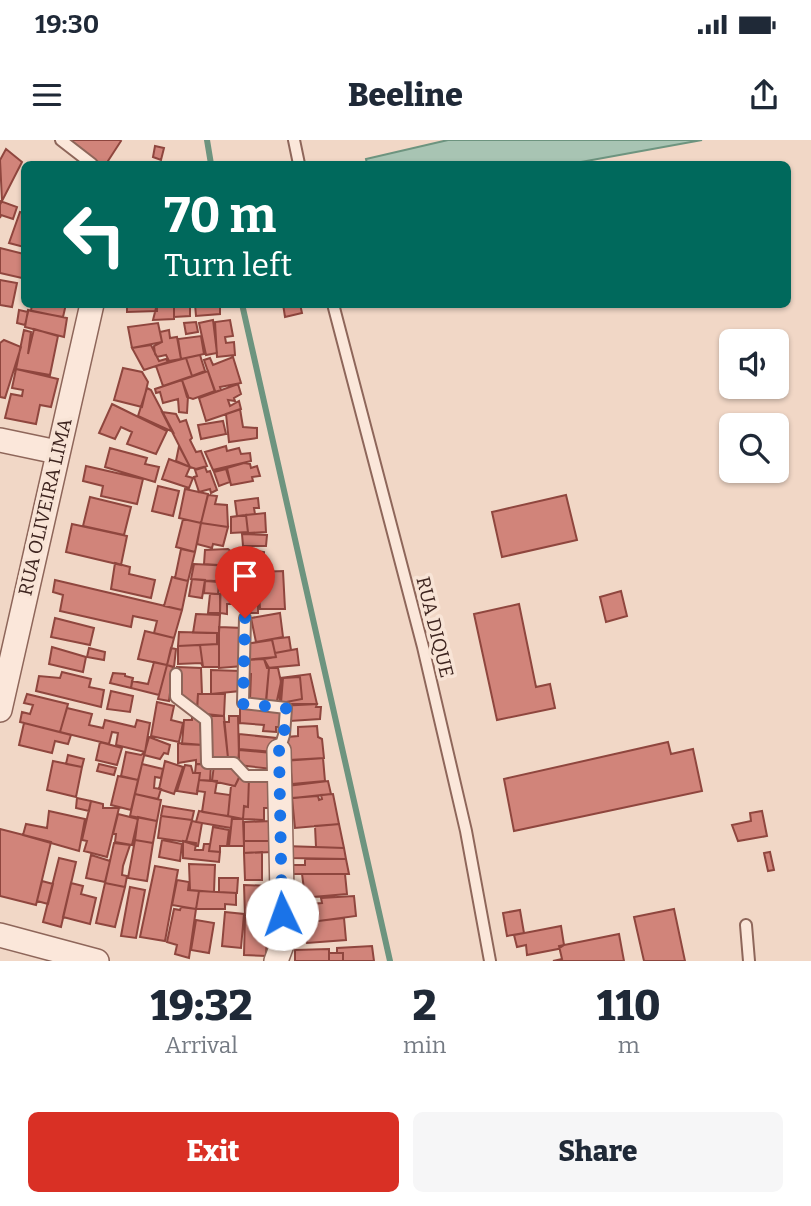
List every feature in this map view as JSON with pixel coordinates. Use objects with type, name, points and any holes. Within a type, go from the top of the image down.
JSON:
[{"type":"street","name":"RUA OLIVEIRA LIMA","points":[[0,710],[91,308]]},
{"type":"street","points":[[0,440],[57,452]]},
{"type":"street","points":[[276,961],[283,942],[279,751]]},
{"type":"street","points":[[0,934],[97,961]]},
{"type":"lane","points":[[61,140],[88,161]]},
{"type":"lane","points":[[293,140],[298,161]]},
{"type":"lane","name":"RUA DIQUE","points":[[334,308],[423,647],[466,831],[490,961]]},
{"type":"lane","points":[[245,618],[243,704],[286,708],[284,735],[279,751]]},
{"type":"lane","points":[[176,674],[176,697],[206,720],[207,763],[234,763],[246,775],[280,776]]},
{"type":"lane","points":[[746,925],[749,961]]},
{"type":"shaded area","points":[[448,140],[702,140],[586,161],[366,159]]},
{"type":"building","points":[[65,140],[121,141],[108,161],[91,161]]},
{"type":"building","points":[[155,146],[164,148],[161,160],[153,157]]},
{"type":"building","points":[[6,149],[21,161],[2,201],[0,160]]},
{"type":"building","points":[[0,201],[17,207],[13,219],[1,215],[0,218]]},
{"type":"building","points":[[20,212],[21,212],[21,246],[9,243]]},
{"type":"building","points":[[0,248],[21,253],[21,278],[0,273]]},
{"type":"building","points":[[0,280],[17,283],[12,307],[0,305]]},
{"type":"building","points":[[31,308],[65,308],[63,317],[31,311]]},
{"type":"building","points":[[127,308],[157,308],[157,311],[127,312]]},
{"type":"building","points":[[156,308],[174,308],[174,319],[153,320]]},
{"type":"building","points":[[174,308],[190,308],[190,316],[174,317]]},
{"type":"building","points":[[195,308],[220,308],[220,314],[196,316]]},
{"type":"building","points":[[284,308],[301,308],[302,313],[285,317]]},
{"type":"building","points":[[19,310],[28,312],[25,325],[17,323]]},
{"type":"building","points":[[28,310],[67,318],[64,337],[25,327]]},
{"type":"building","points":[[213,320],[217,353],[206,355],[199,323]]},
{"type":"building","points":[[230,320],[233,336],[225,337],[226,343],[234,342],[235,355],[217,357],[215,322]]},
{"type":"building","points":[[196,322],[198,332],[186,334],[184,323]]},
{"type":"building","points":[[158,323],[162,342],[132,348],[128,327]]},
{"type":"building","points":[[34,329],[58,336],[50,375],[16,369],[24,330],[31,332],[28,354]]},
{"type":"building","points":[[169,330],[170,338],[177,337],[181,359],[169,361],[166,355],[157,357],[155,354],[154,346],[162,342],[160,332]]},
{"type":"building","points":[[201,336],[204,354],[181,359],[178,339]]},
{"type":"building","points":[[4,340],[21,347],[5,398],[0,397],[0,343]]},
{"type":"building","points":[[151,345],[159,361],[166,359],[168,362],[144,370],[132,348]]},
{"type":"building","points":[[200,355],[205,371],[192,376],[186,358]]},
{"type":"building","points":[[233,357],[241,383],[220,387],[221,390],[215,392],[204,360],[210,358],[213,365]]},
{"type":"building","points":[[186,358],[192,376],[163,386],[156,366]]},
{"type":"building","points":[[123,368],[142,372],[148,382],[142,407],[114,400]]},
{"type":"building","points":[[16,369],[58,379],[51,407],[40,405],[36,424],[5,418],[11,394],[22,396],[23,390],[12,388]]},
{"type":"building","points":[[208,371],[215,391],[193,399],[187,397],[182,380]]},
{"type":"building","points":[[182,380],[188,396],[187,413],[179,412],[178,399],[163,403],[160,392],[156,393],[155,389]]},
{"type":"building","points":[[238,384],[241,394],[234,398],[235,401],[228,400],[230,406],[239,401],[241,409],[206,421],[199,398]]},
{"type":"building","points":[[147,388],[151,390],[173,432],[138,416]]},
{"type":"building","points":[[112,404],[167,431],[156,454],[127,444],[132,432],[121,427],[115,439],[99,433]]},
{"type":"building","points":[[240,409],[243,427],[257,428],[257,438],[229,442],[226,414]]},
{"type":"building","points":[[162,412],[176,414],[180,422],[186,420],[192,438],[190,440],[196,452],[201,451],[207,466],[196,469],[190,467]]},
{"type":"building","points":[[223,421],[226,434],[201,439],[198,425]]},
{"type":"building","points":[[179,446],[190,467],[176,461]]},
{"type":"building","points":[[226,446],[227,451],[239,448],[241,454],[250,453],[251,461],[213,470],[205,452]]},
{"type":"building","points":[[110,448],[147,458],[145,464],[159,467],[155,482],[105,467]]},
{"type":"building","points":[[169,459],[190,467],[186,476],[193,478],[189,488],[162,479]]},
{"type":"building","points":[[250,464],[251,468],[257,466],[260,476],[252,477],[253,481],[231,485],[227,468]]},
{"type":"building","points":[[86,466],[143,479],[137,504],[101,496],[103,486],[83,481]]},
{"type":"building","points":[[205,467],[207,472],[210,471],[217,490],[211,493],[210,489],[199,492],[194,477],[197,476],[195,470]]},
{"type":"building","points":[[226,469],[230,482],[219,486],[214,472]]},
{"type":"building","points":[[158,486],[179,491],[173,516],[152,511]]},
{"type":"building","points":[[185,489],[208,494],[201,523],[179,518]]},
{"type":"building","points":[[208,495],[217,496],[215,504],[227,505],[228,527],[201,523]]},
{"type":"building","points":[[566,495],[577,540],[502,557],[492,512]]},
{"type":"building","points":[[90,497],[131,507],[124,535],[83,526]]},
{"type":"building","points":[[258,498],[259,508],[254,508],[255,514],[237,516],[235,501]]},
{"type":"building","points":[[265,513],[266,532],[248,533],[246,515]]},
{"type":"building","points":[[246,515],[248,532],[231,533],[231,517]]},
{"type":"building","points":[[183,519],[201,523],[195,552],[176,547]]},
{"type":"building","points":[[201,523],[228,527],[223,546],[213,544],[212,548],[197,544]]},
{"type":"building","points":[[72,524],[127,536],[121,565],[66,552]]},
{"type":"building","points":[[242,534],[267,535],[266,546],[243,546]]},
{"type":"building","points":[[181,549],[195,552],[188,581],[175,578]]},
{"type":"building","points":[[228,549],[232,552],[232,566],[204,564],[205,550]]},
{"type":"building","points":[[243,549],[264,552],[263,568],[238,568],[238,552]]},
{"type":"building","points":[[115,563],[130,567],[129,574],[155,580],[151,598],[111,589]]},
{"type":"building","points":[[194,564],[232,566],[231,574],[222,574],[221,580],[214,581],[191,579]]},
{"type":"building","points":[[283,571],[285,609],[260,609],[258,572]]},
{"type":"building","points":[[241,572],[258,572],[258,613],[241,613]]},
{"type":"building","points":[[221,575],[241,576],[241,604],[227,604],[227,614],[220,613]]},
{"type":"building","points":[[172,577],[188,581],[182,610],[164,606]]},
{"type":"building","points":[[192,579],[205,580],[202,598],[189,596]]},
{"type":"building","points":[[55,580],[182,610],[174,638],[154,633],[157,621],[133,616],[131,627],[60,611],[63,595],[53,592]]},
{"type":"building","points":[[205,581],[219,582],[218,594],[204,593]]},
{"type":"building","points":[[621,591],[627,616],[606,622],[600,597]]},
{"type":"building","points":[[210,594],[220,594],[220,613],[208,613]]},
{"type":"building","points":[[519,604],[536,687],[550,684],[555,708],[497,720],[474,614]]},
{"type":"building","points":[[280,613],[283,637],[256,642],[251,618]]},
{"type":"building","points":[[196,614],[220,615],[219,633],[193,633]]},
{"type":"building","points":[[55,618],[94,628],[90,645],[51,637]]},
{"type":"building","points":[[219,627],[243,628],[243,666],[219,668]]},
{"type":"building","points":[[145,631],[174,638],[167,665],[138,659]]},
{"type":"building","points":[[179,632],[217,633],[217,644],[178,646]]},
{"type":"building","points":[[289,637],[291,650],[275,653],[272,639]]},
{"type":"building","points":[[272,640],[276,657],[245,660],[245,644]]},
{"type":"building","points":[[219,644],[219,667],[203,667],[200,645]]},
{"type":"building","points":[[200,645],[203,667],[201,663],[178,664],[178,646]]},
{"type":"building","points":[[52,647],[86,657],[83,672],[49,664]]},
{"type":"building","points":[[89,648],[105,652],[104,660],[87,657]]},
{"type":"building","points":[[171,648],[176,649],[174,667],[167,665]]},
{"type":"building","points":[[297,649],[299,665],[267,668],[264,659],[276,657],[275,653]]},
{"type":"building","points":[[264,659],[269,668],[266,700],[250,700],[251,674],[244,674],[245,660]]},
{"type":"building","points":[[154,662],[167,665],[159,695],[131,688],[132,681],[148,684]]},
{"type":"building","points":[[167,665],[173,667],[169,701],[158,699]]},
{"type":"building","points":[[177,667],[201,668],[202,694],[198,694],[197,708],[176,695]]},
{"type":"building","points":[[269,668],[278,668],[281,682],[276,705],[266,704]]},
{"type":"building","points":[[211,670],[240,671],[240,691],[211,694]]},
{"type":"building","points":[[62,672],[91,679],[89,687],[104,690],[101,707],[36,691],[39,676],[60,678]]},
{"type":"building","points":[[113,673],[133,678],[131,688],[110,683]]},
{"type":"building","points":[[310,674],[317,704],[279,706],[281,678]]},
{"type":"building","points":[[300,677],[302,699],[281,703],[283,678]]},
{"type":"building","points":[[111,691],[133,696],[130,712],[107,709]]},
{"type":"building","points":[[27,694],[68,704],[60,732],[20,722],[22,712],[30,714],[33,705],[24,703]]},
{"type":"building","points":[[198,694],[225,694],[224,716],[197,713]]},
{"type":"building","points":[[157,702],[174,706],[171,720],[183,723],[179,742],[151,736]]},
{"type":"building","points":[[289,704],[317,704],[316,707],[321,707],[320,719],[290,721]]},
{"type":"building","points":[[240,707],[285,710],[283,727],[276,727],[276,732],[263,731],[264,725],[240,723]]},
{"type":"building","points":[[67,708],[92,714],[89,725],[103,728],[105,720],[135,727],[137,720],[150,723],[145,752],[116,745],[118,733],[112,732],[109,744],[60,732]]},
{"type":"building","points":[[192,714],[200,721],[202,745],[182,744],[184,720],[192,720]]},
{"type":"building","points":[[206,716],[224,716],[228,758],[208,758]]},
{"type":"building","points":[[229,716],[238,716],[239,758],[228,758],[224,722],[229,722]]},
{"type":"building","points":[[24,723],[71,735],[68,744],[55,741],[52,753],[19,745]]},
{"type":"building","points":[[317,726],[318,737],[322,739],[324,758],[284,761],[288,748],[287,737],[298,736],[298,727]]},
{"type":"building","points":[[239,734],[276,738],[274,752],[239,749]]},
{"type":"building","points":[[149,737],[170,745],[168,754],[164,753],[160,759],[144,755]]},
{"type":"building","points":[[100,742],[122,748],[117,765],[96,760]]},
{"type":"building","points":[[668,742],[671,754],[693,749],[702,791],[514,831],[504,779]]},
{"type":"building","points":[[178,743],[203,745],[202,764],[196,764],[196,760],[178,763]]},
{"type":"building","points":[[239,750],[272,753],[272,769],[238,765]]},
{"type":"building","points":[[126,752],[141,755],[145,752],[138,780],[121,776]]},
{"type":"building","points":[[68,755],[84,759],[82,767],[66,764]]},
{"type":"building","points":[[323,758],[325,781],[292,784],[290,760]]},
{"type":"building","points":[[53,761],[82,767],[76,797],[47,790]]},
{"type":"building","points":[[165,761],[183,767],[174,794],[159,789]]},
{"type":"building","points":[[99,764],[116,768],[114,775],[97,771]]},
{"type":"building","points":[[142,764],[163,769],[161,778],[155,777],[154,788],[161,789],[158,799],[135,794]]},
{"type":"building","points":[[196,764],[211,765],[210,781],[199,780],[200,773],[195,773]]},
{"type":"building","points":[[185,765],[191,766],[193,773],[200,773],[197,794],[177,791]]},
{"type":"building","points":[[214,765],[229,765],[241,773],[235,786],[212,781]]},
{"type":"building","points":[[118,776],[138,780],[131,810],[111,805]]},
{"type":"building","points":[[239,778],[249,778],[248,807],[244,806],[243,819],[228,816],[231,786],[235,786]]},
{"type":"building","points":[[249,778],[269,779],[269,808],[264,808],[264,820],[243,819],[244,806],[248,807]]},
{"type":"building","points":[[199,780],[217,781],[215,793],[230,795],[228,816],[202,812],[205,792],[197,791]]},
{"type":"building","points":[[328,781],[331,794],[284,799],[287,786]]},
{"type":"building","points":[[135,794],[161,800],[157,821],[130,816]]},
{"type":"building","points":[[333,794],[339,824],[295,828],[292,798],[318,796],[319,800],[322,799],[321,795]]},
{"type":"building","points":[[77,798],[91,801],[89,811],[76,808]]},
{"type":"building","points":[[91,801],[103,804],[103,808],[119,808],[107,857],[84,851],[87,841],[82,840]]},
{"type":"building","points":[[163,806],[194,811],[192,820],[161,816]]},
{"type":"building","points":[[49,811],[85,819],[79,851],[23,835],[26,824],[47,828]]},
{"type":"building","points":[[199,811],[232,817],[231,828],[196,822]]},
{"type":"building","points":[[762,811],[767,836],[738,841],[732,825],[751,821],[750,813]]},
{"type":"building","points":[[118,814],[138,819],[132,845],[115,842],[116,834],[113,834]]},
{"type":"building","points":[[161,816],[192,820],[186,842],[158,838]]},
{"type":"building","points":[[138,817],[157,821],[153,843],[135,840]]},
{"type":"building","points":[[232,819],[243,819],[244,846],[229,846]]},
{"type":"building","points":[[192,821],[202,823],[198,846],[186,842]]},
{"type":"building","points":[[271,821],[271,841],[244,841],[244,822]]},
{"type":"building","points":[[339,824],[344,848],[316,847],[315,826]]},
{"type":"building","points":[[213,827],[229,830],[227,846],[220,846],[220,852],[209,851]]},
{"type":"building","points":[[0,829],[51,842],[36,905],[0,896]]},
{"type":"building","points":[[135,840],[153,843],[147,881],[128,878]]},
{"type":"building","points":[[162,840],[182,844],[180,861],[159,857]]},
{"type":"building","points":[[183,841],[196,843],[195,850],[203,850],[204,844],[210,844],[209,851],[220,852],[219,862],[183,858]]},
{"type":"building","points":[[244,841],[271,841],[272,852],[244,853]]},
{"type":"building","points":[[114,843],[130,845],[123,866],[122,875],[127,876],[125,887],[105,883]]},
{"type":"building","points":[[285,846],[344,848],[346,859],[288,858]]},
{"type":"building","points":[[262,852],[262,880],[245,880],[244,853]]},
{"type":"building","points":[[770,852],[774,870],[768,871],[764,853]]},
{"type":"building","points":[[91,855],[110,861],[105,882],[86,878]]},
{"type":"building","points":[[59,858],[76,862],[61,927],[43,922]]},
{"type":"building","points":[[305,859],[346,859],[349,874],[291,874],[291,865],[305,865]]},
{"type":"building","points":[[189,864],[215,865],[214,892],[190,890]]},
{"type":"building","points":[[155,866],[178,870],[165,941],[140,937]]},
{"type":"building","points":[[302,874],[345,874],[347,894],[301,898],[300,889],[304,889]]},
{"type":"building","points":[[219,878],[238,878],[237,893],[219,892]]},
{"type":"building","points":[[177,880],[189,882],[188,890],[199,891],[196,909],[172,905]]},
{"type":"building","points":[[42,881],[53,884],[48,904],[37,901]]},
{"type":"building","points":[[71,883],[83,886],[81,894],[96,898],[90,924],[63,917]]},
{"type":"building","points":[[105,883],[125,887],[115,927],[96,923]]},
{"type":"building","points":[[244,885],[271,886],[268,916],[245,916]]},
{"type":"building","points":[[130,887],[145,890],[136,938],[121,936]]},
{"type":"building","points":[[199,891],[236,893],[236,905],[225,904],[225,909],[196,909]]},
{"type":"building","points":[[354,896],[356,916],[311,922],[309,904],[322,903],[321,898]]},
{"type":"building","points":[[181,907],[196,909],[189,958],[175,954],[177,945],[167,942],[174,909],[180,910]]},
{"type":"building","points":[[674,909],[685,961],[644,961],[634,917]]},
{"type":"building","points":[[520,910],[524,933],[507,936],[503,913]]},
{"type":"building","points":[[225,912],[244,914],[241,948],[222,946]]},
{"type":"building","points":[[245,916],[268,916],[266,956],[244,955]]},
{"type":"building","points":[[344,918],[346,940],[307,943],[305,932],[293,933],[292,924]]},
{"type":"building","points":[[196,920],[214,923],[209,953],[191,950]]},
{"type":"building","points":[[561,926],[564,945],[558,949],[527,955],[526,945],[517,947],[514,935]]},
{"type":"building","points":[[619,934],[624,961],[553,961],[562,959],[559,946]]},
{"type":"building","points":[[372,946],[374,961],[343,961],[343,953],[337,953],[337,948]]},
{"type":"building","points":[[329,949],[329,961],[295,961],[295,950]]},
{"type":"building","points":[[329,953],[343,953],[343,961],[329,961]]},
{"type":"waterway","points":[[207,140],[210,161]]},
{"type":"waterway","points":[[243,308],[390,961]]},
{"type":"route","points":[[245,618],[243,704],[286,708],[284,735],[279,751],[282,914]]}]
